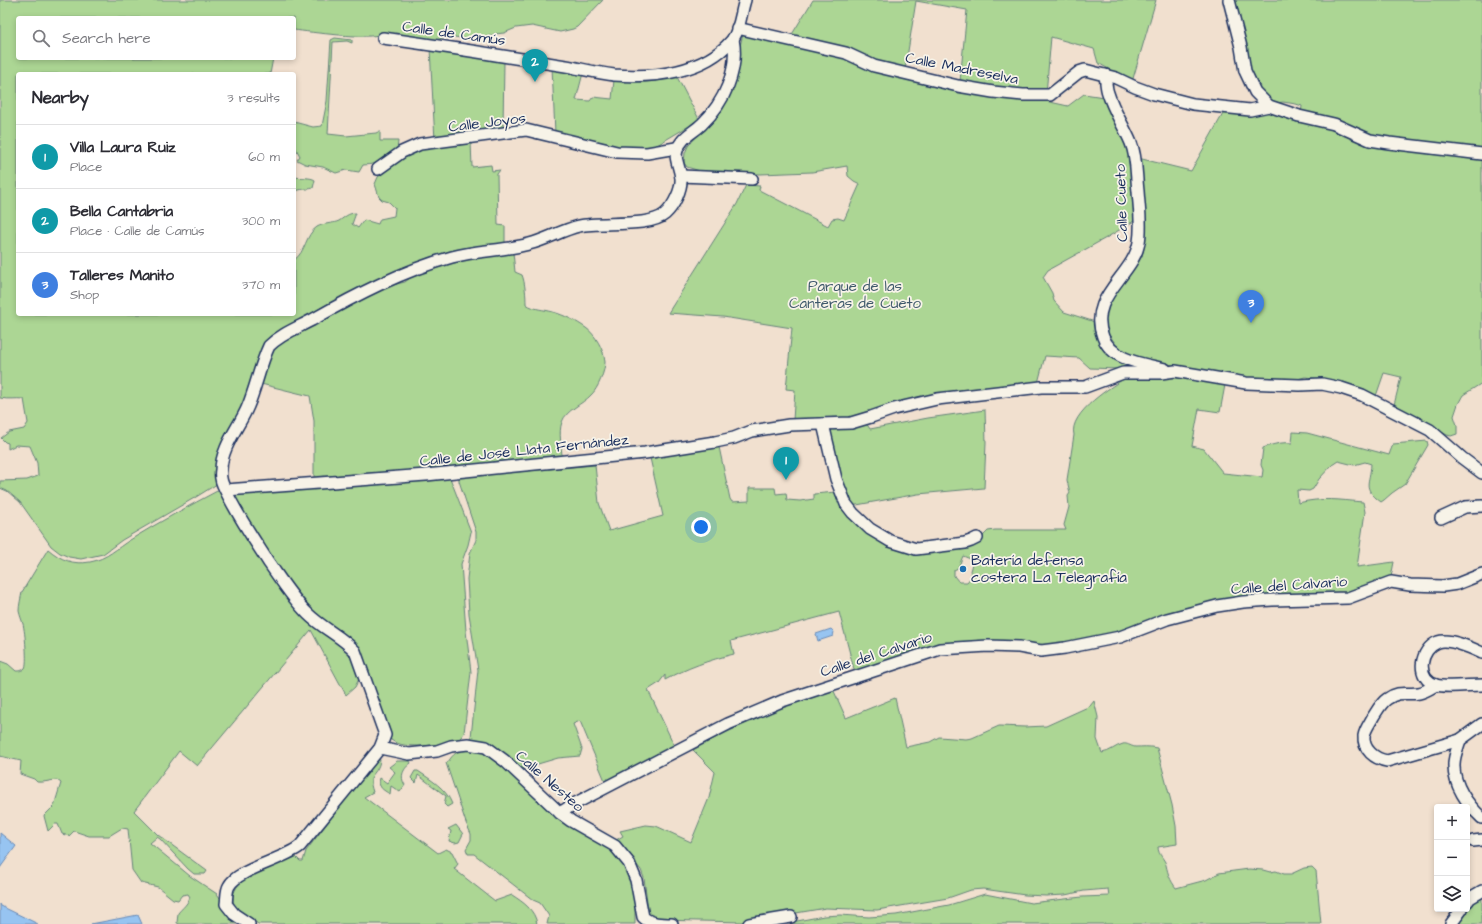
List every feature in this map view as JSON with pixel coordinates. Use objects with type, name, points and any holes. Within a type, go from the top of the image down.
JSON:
[{"type":"street","name":"Calle de Camús","points":[[383,38],[568,66],[592,72],[652,75],[676,72],[698,64],[715,55],[733,39],[745,0]]},
{"type":"street","points":[[1230,0],[1245,71],[1255,92],[1269,106],[1299,116],[1334,124],[1370,140],[1482,154]]},
{"type":"street","name":"Calle Madreselva","points":[[737,28],[846,53],[874,66],[958,86],[993,92],[1023,95],[1050,95],[1079,72],[1085,70],[1116,78],[1135,88],[1154,94],[1193,104],[1250,110],[1269,106]]},
{"type":"street","points":[[249,924],[234,914],[226,904],[229,886],[236,878],[293,852],[300,846],[380,748],[385,736],[355,651],[320,625],[306,612],[293,596],[257,545],[222,484],[220,470],[223,459],[249,405],[269,346],[275,341],[369,289],[388,280],[451,257],[476,252],[508,249],[531,244],[578,226],[639,222],[658,218],[665,214],[673,204],[681,184],[681,176],[676,159],[676,148],[685,138],[703,123],[723,98],[728,86],[733,64],[735,49],[733,39]]},
{"type":"street","name":"Calle Cueto","points":[[1105,75],[1108,93],[1132,144],[1135,155],[1140,221],[1139,242],[1136,254],[1114,284],[1103,305],[1100,318],[1103,338],[1108,346],[1123,358],[1176,371]]},
{"type":"street","name":"Calle Joyos","points":[[378,169],[402,152],[420,144],[526,130],[617,152],[639,154],[655,153],[676,148]]},
{"type":"street","points":[[681,176],[752,180]]},
{"type":"street","name":"Calle de José Llata Fernández","points":[[226,490],[426,475],[645,453],[715,442],[734,438],[752,431],[782,426],[851,423],[894,409],[937,398],[973,393],[1007,392],[1041,387],[1085,387],[1124,373],[1161,373],[1176,371],[1246,383],[1300,385],[1322,384],[1362,395],[1430,430],[1482,473]]},
{"type":"street","points":[[823,424],[836,479],[846,504],[870,529],[890,541],[916,549],[971,542],[977,538]]},
{"type":"street","points":[[1441,518],[1465,507],[1482,506]]},
{"type":"street","name":"Calle del Calvario","points":[[560,813],[574,804],[721,728],[782,700],[940,649],[988,646],[1018,647],[1041,651],[1057,649],[1120,637],[1168,619],[1217,606],[1272,600],[1348,598],[1391,582],[1410,585],[1443,586],[1457,584],[1482,574]]},
{"type":"street","points":[[1436,685],[1426,679],[1423,674],[1422,663],[1425,655],[1432,646],[1439,642],[1453,642],[1482,653]]},
{"type":"street","points":[[1482,685],[1436,685],[1421,693],[1403,692],[1385,700],[1367,727],[1364,736],[1364,743],[1369,752],[1374,756],[1381,760],[1387,761],[1460,740],[1482,724]]},
{"type":"street","points":[[1460,740],[1454,765],[1456,777],[1461,792],[1473,810],[1482,818]]},
{"type":"street","name":"Calle Nesteo","points":[[380,748],[409,754],[437,751],[451,746],[468,744],[486,747],[506,761],[560,813],[571,821],[615,846],[629,863],[636,880],[643,916],[647,921],[654,923],[672,924]]},
{"type":"street","points":[[1470,899],[1482,891]]},
{"type":"street","points":[[1451,924],[1460,912]]},
{"type":"street","points":[[748,924],[791,917]]},
{"type":"green space","points":[[0,0],[603,0],[577,27],[573,29],[560,32],[532,26],[516,28],[504,33],[472,40],[449,36],[433,41],[381,34],[375,36],[353,36],[296,30],[296,16],[16,16],[16,60],[273,60],[270,72],[16,72],[16,316],[296,316],[296,258],[301,253],[313,230],[322,225],[334,223],[356,213],[352,224],[358,228],[364,220],[378,224],[380,219],[394,216],[395,208],[389,202],[382,200],[379,197],[375,184],[378,177],[399,159],[426,147],[437,148],[471,142],[472,167],[491,165],[492,171],[500,170],[497,174],[498,225],[505,226],[505,245],[392,273],[324,306],[280,331],[268,340],[263,345],[260,353],[245,403],[216,461],[217,484],[122,540],[103,554],[81,559],[69,557],[60,553],[51,546],[20,502],[7,491],[0,488],[0,481],[27,480],[38,476],[37,463],[30,446],[16,445],[8,449],[8,443],[1,438],[9,432],[24,429],[28,423],[24,399],[0,398]]},
{"type":"green space","points":[[813,0],[1156,0],[1132,82],[1098,63],[1094,49],[1051,37],[1046,94],[1028,93],[960,81],[967,10],[916,1],[905,70],[791,36]]},
{"type":"green space","points":[[1233,0],[1482,0],[1482,151],[1448,149],[1377,136],[1301,114],[1302,106],[1283,102],[1276,103],[1266,98],[1251,80]]},
{"type":"green space","name":"Parque de las Canteras de Cueto","points":[[743,34],[1068,106],[1084,94],[1104,97],[1113,113],[1131,156],[1134,221],[1048,270],[1043,277],[1052,293],[1054,301],[1064,312],[1095,322],[1100,339],[1149,370],[1090,368],[1079,358],[1045,356],[1038,383],[846,419],[793,420],[795,390],[786,389],[792,328],[723,317],[668,313],[737,204],[746,185],[760,186],[759,190],[828,226],[832,219],[838,218],[844,220],[860,184],[848,176],[847,166],[812,172],[760,174],[700,171],[687,167],[684,163],[685,153],[688,146],[717,114],[738,54]]},
{"type":"green space","points":[[335,38],[352,40],[352,43],[347,41],[333,42],[328,134],[346,136],[376,133],[380,131],[380,141],[398,141],[397,151],[382,161],[374,164],[363,165],[359,172],[346,170],[336,173],[323,167],[305,164],[297,160],[300,156],[296,149],[296,123],[313,127],[322,126],[327,101],[331,40]]},
{"type":"green space","points":[[430,48],[504,61],[503,128],[435,141]]},
{"type":"green space","points":[[552,67],[583,73],[576,100],[590,101],[593,97],[612,99],[614,80],[654,81],[676,75],[699,119],[652,148],[634,151],[555,133]]},
{"type":"green space","points":[[1224,112],[1274,112],[1327,127],[1386,148],[1482,158],[1482,383],[1463,395],[1458,404],[1454,416],[1457,425],[1457,434],[1451,436],[1447,435],[1394,405],[1401,377],[1384,373],[1376,396],[1365,390],[1323,379],[1305,377],[1289,381],[1229,377],[1204,370],[1152,362],[1123,354],[1107,332],[1104,315],[1109,297],[1131,272],[1142,256],[1145,241],[1138,158],[1191,171]]},
{"type":"green space","points":[[296,177],[315,180],[313,188],[297,191]]},
{"type":"green space","points":[[513,252],[515,272],[522,275],[523,278],[526,304],[561,315],[586,328],[596,338],[604,357],[604,370],[596,389],[588,398],[567,414],[562,422],[560,435],[562,458],[449,468],[314,477],[314,421],[310,396],[261,384],[270,357],[280,342],[332,315],[350,303],[388,286],[405,282],[415,274],[451,261]]},
{"type":"green space","points":[[1129,376],[1205,379],[1225,385],[1220,412],[1199,409],[1192,446],[1204,449],[1223,473],[1262,477],[1263,470],[1261,465],[1263,448],[1270,445],[1292,443],[1293,432],[1307,433],[1389,455],[1393,444],[1427,441],[1428,445],[1405,484],[1381,502],[1371,493],[1369,489],[1368,481],[1371,464],[1365,462],[1354,465],[1338,461],[1332,465],[1319,479],[1313,489],[1309,491],[1297,490],[1298,503],[1323,500],[1363,502],[1365,512],[1357,567],[1394,562],[1391,577],[1341,595],[1238,599],[1119,632],[1044,648],[950,643],[929,647],[890,663],[855,673],[839,612],[731,641],[734,654],[698,665],[665,680],[665,675],[659,683],[648,690],[675,747],[606,783],[580,721],[573,724],[582,749],[580,756],[558,758],[521,769],[472,740],[471,737],[478,670],[469,614],[467,579],[470,553],[476,540],[476,532],[459,477],[595,465],[599,503],[609,531],[663,516],[650,458],[719,447],[730,499],[732,502],[749,501],[749,488],[775,488],[776,494],[786,493],[787,500],[800,501],[814,499],[814,494],[836,492],[895,547],[976,543],[988,531],[995,530],[1066,530],[1064,525],[1069,507],[1068,496],[1070,493],[1067,480],[1074,427],[1078,418],[1093,401]],"holes":[[[963,556],[973,560],[970,571],[972,576],[967,582],[959,582],[954,576],[954,570],[958,568]]]},
{"type":"green space","points":[[985,410],[986,443],[984,488],[918,494],[851,506],[845,495],[828,428],[866,423],[870,429],[928,418]]},
{"type":"green space","points":[[450,478],[471,532],[461,564],[471,672],[464,733],[458,741],[424,746],[405,745],[391,740],[366,667],[310,612],[259,541],[233,494]]},
{"type":"green space","points":[[219,490],[301,614],[345,648],[353,659],[360,677],[355,687],[346,695],[311,630],[197,766],[179,751],[134,811],[158,835],[207,871],[205,874],[194,874],[157,837],[150,843],[190,876],[217,894],[230,917],[239,924],[180,924],[177,923],[178,913],[190,897],[188,894],[182,895],[178,900],[173,899],[158,887],[141,883],[132,870],[128,829],[122,828],[109,836],[89,836],[74,831],[69,836],[62,834],[58,824],[55,824],[48,831],[44,816],[54,806],[61,783],[57,780],[37,782],[34,779],[20,774],[21,761],[0,756],[0,661],[8,664],[16,671],[25,668],[26,647],[24,628],[19,611],[20,602],[22,592],[48,549],[68,561],[84,563],[96,561],[107,556],[163,520]]},
{"type":"green space","points":[[833,689],[846,718],[895,698],[906,747],[930,742],[939,737],[972,738],[999,726],[1046,726],[1090,706],[1094,701],[1098,717],[1097,739],[1102,753],[1124,744],[1135,747],[1157,748],[1172,805],[1176,826],[1177,844],[1158,847],[1158,850],[1165,863],[1168,874],[1176,888],[1206,880],[1219,873],[1249,869],[1270,872],[1276,871],[1284,874],[1291,874],[1304,868],[1312,867],[1316,871],[1321,924],[781,924],[824,916],[840,915],[869,917],[896,915],[949,905],[985,894],[1031,903],[1082,897],[1109,896],[1108,889],[1046,896],[1025,895],[983,889],[971,890],[948,898],[877,910],[826,908],[742,922],[657,920],[649,917],[644,878],[641,870],[616,840],[623,836],[620,831],[646,825],[656,826],[691,842],[709,798],[715,772],[693,750],[791,702]]},
{"type":"green space","points":[[468,749],[484,752],[612,850],[622,861],[635,890],[635,924],[547,924],[549,916],[540,903],[533,900],[474,854],[468,854],[466,849],[471,840],[471,834],[446,763],[456,753],[461,750]]},
{"type":"green space","points":[[379,758],[379,765],[371,781],[373,792],[364,797],[438,853],[446,849],[452,852],[458,864],[454,869],[495,901],[512,895],[528,907],[534,915],[537,924],[258,924],[238,910],[234,904],[233,897],[239,884],[269,867],[290,859],[296,857],[300,861],[303,861],[306,851],[366,772]]},
{"type":"green space","points":[[397,761],[410,761],[411,763],[406,767],[402,775],[405,785],[400,792],[391,786],[390,794],[381,788],[379,781],[380,778],[387,783],[395,772],[389,767]]},
{"type":"green space","points":[[415,771],[418,771],[438,785],[446,793],[452,804],[447,807],[444,804],[446,796],[418,775],[416,783],[411,778]]},
{"type":"green space","points":[[456,825],[463,834],[459,842],[455,843],[449,841],[451,831],[448,829]]},
{"type":"green space","points":[[1482,895],[1482,924],[1456,924],[1464,912],[1470,912],[1470,905]]},
{"type":"water","points":[[831,629],[834,632],[833,636],[818,641],[816,634]]},
{"type":"water","points":[[0,833],[16,846],[0,868]]},
{"type":"water","points":[[0,904],[1,906],[38,924],[0,924]]},
{"type":"water","points":[[138,915],[142,924],[91,924]]},
{"type":"place","name":"Bella Cantabria","points":[[535,82]]},
{"type":"place","name":"Talleres Manito","points":[[1251,323]]},
{"type":"place","name":"Villa Laura Ruiz","points":[[786,480]]},
{"type":"place","name":"Batería defensa costera La Telegrafía","points":[[963,569]]}]
